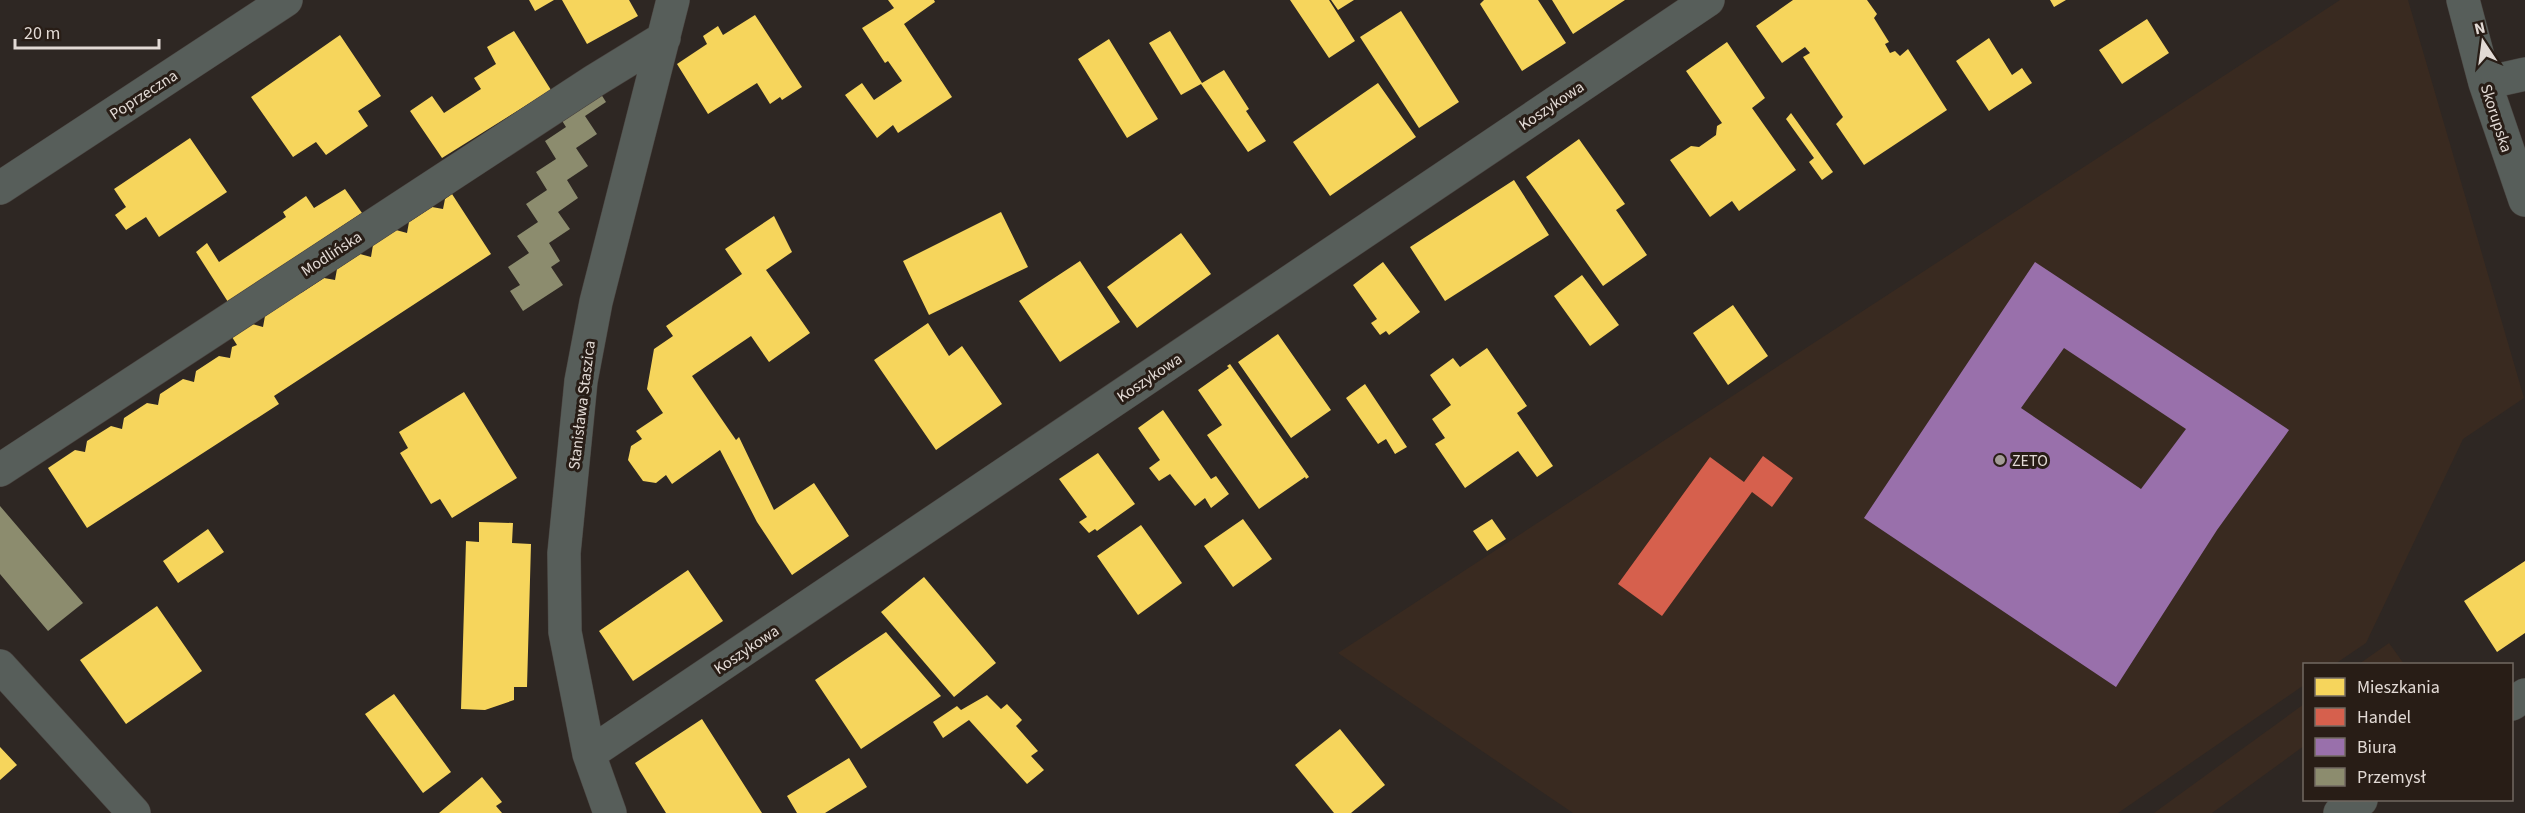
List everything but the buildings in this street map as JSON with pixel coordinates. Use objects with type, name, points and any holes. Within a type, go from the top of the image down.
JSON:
[{"type":"street","name":"Poprzeczna","points":[[0,188],[286,0]]},
{"type":"street","name":"Stanisława Staszica","points":[[610,813],[589,754],[565,632],[564,553],[581,381],[596,302],[673,0]]},
{"type":"street","name":"Koszykowa","points":[[589,754],[1708,0]]},
{"type":"street","name":"Skorupska","points":[[2468,4],[2485,83],[2525,200]]},
{"type":"street","name":"Modlińska","points":[[0,470],[594,81],[664,38]]},
{"type":"street","points":[[2485,83],[2525,74]]},
{"type":"street","points":[[0,666],[134,813]]},
{"type":"street","points":[[2340,813],[2359,801]]},
{"type":"shaded area","points":[[2340,0],[2408,0],[2524,398],[2463,439],[2366,643],[2336,663],[2303,663],[2303,686],[2118,813],[1573,813],[1338,653]]},
{"type":"shaded area","points":[[2389,643],[2403,663],[2360,663]]},
{"type":"shaded area","points":[[2303,705],[2303,747],[2212,813],[2154,813]]},
{"type":"place","name":"ZETO","points":[[2000,460]]}]
